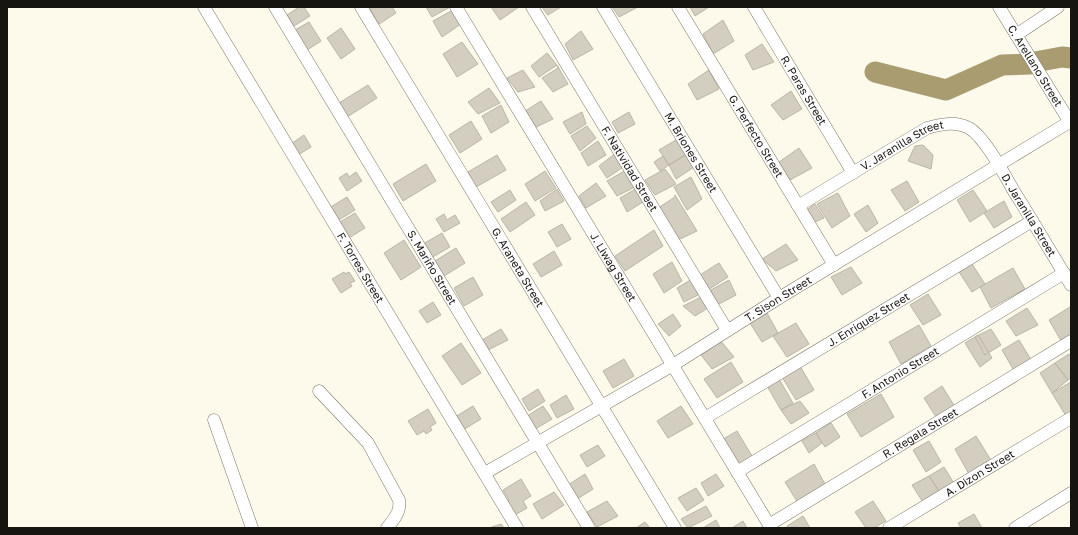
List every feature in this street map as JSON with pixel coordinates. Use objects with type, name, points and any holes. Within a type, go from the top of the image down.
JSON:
[{"type":"street","name":"F. Torres Street","points":[[204,7],[517,528]]},
{"type":"street","name":"S. Mariño Street","points":[[275,7],[589,528]]},
{"type":"street","name":"G. Araneta Street","points":[[361,7],[675,528]]},
{"type":"street","name":"J. Liwag Street","points":[[456,7],[673,364],[770,527]]},
{"type":"street","name":"F. Natividad Street","points":[[532,7],[727,330]]},
{"type":"street","name":"M. Briones Street","points":[[603,7],[779,298]]},
{"type":"street","name":"G. Perfecto Street","points":[[678,7],[834,265]]},
{"type":"street","name":"R. Paras Street","points":[[754,7],[853,173]]},
{"type":"street","name":"C. Arellano Street","points":[[999,7],[1071,122]]},
{"type":"street","points":[[1016,35],[1058,7]]},
{"type":"street","name":"T. Sison Street","points":[[485,473],[673,364],[779,298],[1071,122]]},
{"type":"street","name":"V. Jaranilla Street","points":[[798,206],[927,128],[941,124],[956,123],[970,129],[981,140],[999,166]]},
{"type":"street","name":"D. Jaranilla Street","points":[[999,166],[1071,285]]},
{"type":"street","name":"J. Enriquez Street","points":[[705,418],[1032,221]]},
{"type":"street","name":"F. Antonio Street","points":[[737,472],[1064,273]]},
{"type":"street","name":"R. Regala Street","points":[[770,527],[1071,341]]},
{"type":"street","points":[[319,391],[368,443],[399,500],[400,506],[398,513],[387,528]]},
{"type":"street","name":"A. Dizon Street","points":[[889,528],[1071,418]]},
{"type":"street","points":[[214,420],[252,528]]},
{"type":"street","points":[[1015,528],[1071,493]]},
{"type":"building","points":[[299,7],[304,7],[310,16],[294,26],[287,15]]},
{"type":"building","points":[[373,7],[392,7],[396,13],[379,24],[370,9]]},
{"type":"building","points":[[426,7],[450,7],[432,17]]},
{"type":"building","points":[[491,7],[519,7],[500,20]]},
{"type":"building","points":[[542,7],[561,7],[548,15]]},
{"type":"building","points":[[612,7],[638,7],[619,17]]},
{"type":"building","points":[[690,7],[709,7],[695,16]]},
{"type":"building","points":[[453,10],[461,24],[442,37],[433,21]]},
{"type":"building","points":[[723,20],[734,41],[713,54],[703,34]]},
{"type":"building","points":[[309,22],[321,41],[307,50],[295,30]]},
{"type":"building","points":[[341,28],[355,49],[341,59],[327,38]]},
{"type":"building","points":[[581,31],[593,49],[573,60],[565,44]]},
{"type":"building","points":[[462,42],[478,64],[457,77],[443,54]]},
{"type":"building","points":[[762,44],[774,62],[753,70],[745,55]]},
{"type":"building","points":[[547,53],[557,65],[539,77],[531,66]]},
{"type":"building","points":[[557,65],[568,84],[553,92],[542,78],[558,68]]},
{"type":"building","points":[[523,70],[535,87],[518,92],[507,78]]},
{"type":"building","points":[[709,70],[719,89],[697,100],[688,84]]},
{"type":"building","points":[[368,85],[377,98],[347,117],[339,103]]},
{"type":"building","points":[[489,88],[500,103],[478,114],[468,102]]},
{"type":"building","points":[[791,91],[802,109],[783,120],[771,105]]},
{"type":"building","points":[[541,101],[553,119],[532,129],[522,113]]},
{"type":"building","points":[[501,105],[509,122],[491,133],[482,116]]},
{"type":"building","points":[[582,112],[586,124],[570,134],[563,122]]},
{"type":"building","points":[[629,112],[635,124],[618,133],[612,122]]},
{"type":"building","points":[[471,121],[482,139],[460,153],[449,135]]},
{"type":"building","points":[[587,126],[596,138],[580,151],[571,136]]},
{"type":"building","points":[[304,135],[311,147],[298,155],[291,144]]},
{"type":"building","points":[[681,137],[688,153],[669,165],[659,150]]},
{"type":"building","points":[[598,141],[606,155],[588,166],[581,153]]},
{"type":"building","points":[[923,145],[933,155],[931,169],[908,161],[915,146]]},
{"type":"building","points":[[799,148],[812,168],[790,180],[779,162]]},
{"type":"building","points":[[616,153],[626,165],[607,178],[599,166]]},
{"type":"building","points":[[497,155],[506,170],[476,187],[468,172]]},
{"type":"building","points":[[686,155],[694,167],[676,179],[669,165]]},
{"type":"building","points":[[663,156],[669,165],[660,171],[654,162]]},
{"type":"building","points":[[426,164],[436,181],[403,201],[393,184]]},
{"type":"building","points":[[628,169],[637,186],[617,196],[607,181]]},
{"type":"building","points":[[665,169],[676,184],[655,195],[645,180]]},
{"type":"building","points":[[545,171],[556,188],[535,201],[525,184]]},
{"type":"building","points":[[356,172],[362,181],[347,191],[339,178],[347,173],[349,177]]},
{"type":"building","points":[[691,177],[702,199],[687,210],[674,187]]},
{"type":"building","points":[[907,181],[919,202],[905,211],[891,190]]},
{"type":"building","points":[[596,183],[606,196],[586,208],[579,196]]},
{"type":"building","points":[[639,187],[646,200],[627,212],[620,198]]},
{"type":"building","points":[[557,189],[564,201],[545,211],[540,201]]},
{"type":"building","points":[[510,190],[516,200],[498,212],[491,202]]},
{"type":"building","points":[[973,190],[987,211],[970,222],[957,200]]},
{"type":"building","points":[[838,193],[850,216],[832,228],[817,204]]},
{"type":"building","points":[[675,195],[697,231],[678,240],[658,208],[675,197]]},
{"type":"building","points":[[347,197],[355,210],[337,221],[329,208]]},
{"type":"building","points":[[1004,201],[1012,217],[994,228],[984,213]]},
{"type":"building","points":[[526,202],[535,215],[510,232],[501,219]]},
{"type":"building","points":[[815,204],[824,218],[813,223],[804,212]]},
{"type":"building","points":[[868,205],[878,223],[866,232],[854,214]]},
{"type":"building","points":[[355,213],[365,228],[349,238],[340,222]]},
{"type":"building","points":[[444,214],[447,220],[455,215],[460,223],[444,232],[436,219]]},
{"type":"building","points":[[562,224],[571,239],[557,247],[548,232]]},
{"type":"building","points":[[654,230],[663,246],[625,271],[615,256]]},
{"type":"building","points":[[442,233],[450,247],[431,258],[423,244]]},
{"type":"building","points":[[404,240],[421,267],[401,280],[384,253]]},
{"type":"building","points":[[786,244],[798,260],[776,271],[762,259]]},
{"type":"building","points":[[456,248],[465,263],[444,276],[435,261]]},
{"type":"building","points":[[554,251],[562,265],[541,277],[533,264]]},
{"type":"building","points":[[672,262],[682,281],[664,293],[653,274]]},
{"type":"building","points":[[719,263],[728,277],[708,290],[700,275]]},
{"type":"building","points":[[972,264],[985,284],[972,292],[959,272]]},
{"type":"building","points":[[851,267],[862,283],[842,295],[831,277]]},
{"type":"building","points":[[1013,268],[1025,289],[991,308],[980,287]]},
{"type":"building","points":[[344,272],[345,274],[349,272],[355,281],[350,283],[352,286],[341,293],[332,279]]},
{"type":"building","points":[[473,277],[483,295],[464,306],[454,288]]},
{"type":"building","points":[[694,278],[702,293],[684,302],[677,288]]},
{"type":"building","points":[[729,280],[736,295],[717,305],[711,290]]},
{"type":"building","points":[[928,294],[941,315],[923,325],[910,305]]},
{"type":"building","points":[[705,295],[711,306],[695,316],[683,306]]},
{"type":"building","points":[[433,302],[441,315],[427,323],[419,311]]},
{"type":"building","points":[[1070,307],[1071,339],[1063,344],[1049,320]]},
{"type":"building","points":[[1027,308],[1038,325],[1016,336],[1006,321]]},
{"type":"building","points":[[767,313],[778,333],[762,342],[750,323]]},
{"type":"building","points":[[673,314],[681,326],[669,336],[658,324]]},
{"type":"building","points":[[796,323],[809,344],[787,357],[773,336]]},
{"type":"building","points":[[919,325],[931,346],[901,364],[889,342]]},
{"type":"building","points":[[501,329],[508,340],[488,350],[482,340]]},
{"type":"building","points":[[991,329],[1001,345],[985,355],[975,337]]},
{"type":"building","points":[[978,335],[992,358],[980,367],[965,343]]},
{"type":"building","points":[[720,340],[734,357],[712,369],[701,355]]},
{"type":"building","points":[[1019,340],[1033,363],[1016,374],[1002,350]]},
{"type":"building","points":[[461,343],[481,373],[462,385],[442,356]]},
{"type":"building","points":[[1069,354],[1071,357],[1071,378],[1068,380],[1055,363]]},
{"type":"building","points":[[624,359],[634,376],[613,388],[603,371]]},
{"type":"building","points":[[731,362],[743,382],[717,398],[704,379]]},
{"type":"building","points":[[1055,363],[1068,380],[1052,393],[1040,373]]},
{"type":"building","points":[[800,366],[814,390],[796,400],[782,377]]},
{"type":"building","points":[[779,379],[793,403],[781,410],[767,386]]},
{"type":"building","points":[[1071,382],[1071,413],[1066,416],[1052,393]]},
{"type":"building","points":[[942,386],[955,407],[938,420],[924,398]]},
{"type":"building","points":[[538,389],[545,401],[529,411],[522,399]]},
{"type":"building","points":[[881,394],[894,417],[861,437],[847,414]]},
{"type":"building","points":[[566,395],[574,409],[557,418],[550,405]]},
{"type":"building","points":[[800,401],[809,413],[791,424],[781,410]]},
{"type":"building","points":[[473,406],[481,419],[463,430],[455,417]]},
{"type":"building","points":[[543,406],[552,419],[532,431],[524,418]]},
{"type":"building","points":[[681,406],[693,424],[668,438],[657,421]]},
{"type":"building","points":[[428,409],[436,423],[430,427],[432,430],[426,434],[424,431],[417,435],[408,421]]},
{"type":"building","points":[[831,423],[840,437],[825,447],[816,433]]},
{"type":"building","points":[[737,431],[752,456],[736,466],[720,441]]},
{"type":"building","points":[[816,433],[822,443],[809,453],[802,441]]},
{"type":"building","points":[[976,436],[992,462],[970,476],[955,449]]},
{"type":"building","points":[[929,441],[941,462],[926,472],[913,450]]},
{"type":"building","points":[[598,445],[605,456],[587,467],[580,455]]},
{"type":"building","points":[[814,464],[826,486],[798,503],[785,482]]},
{"type":"building","points":[[944,467],[955,485],[941,494],[929,476]]},
{"type":"building","points":[[585,474],[593,489],[574,501],[568,485]]},
{"type":"building","points":[[716,474],[724,486],[708,496],[701,483]]},
{"type":"building","points":[[929,476],[941,494],[924,504],[912,485]]},
{"type":"building","points":[[521,479],[531,496],[523,501],[527,508],[513,516],[506,502],[509,500],[503,490]]},
{"type":"building","points":[[696,488],[704,500],[687,511],[678,498]]},
{"type":"building","points":[[554,492],[564,505],[542,519],[533,504]]},
{"type":"building","points":[[607,501],[618,516],[597,527],[587,512]]},
{"type":"building","points":[[873,501],[886,521],[874,528],[866,528],[855,512]]},
{"type":"building","points":[[706,506],[712,516],[688,528],[681,519]]},
{"type":"building","points":[[974,514],[982,528],[961,528],[958,523]]},
{"type":"building","points":[[803,516],[810,528],[788,528],[787,526]]},
{"type":"building","points":[[716,520],[720,528],[703,528]]},
{"type":"building","points":[[743,521],[747,528],[732,528]]},
{"type":"building","points":[[645,522],[650,528],[636,528]]},
{"type":"building","points":[[501,524],[504,528],[489,528]]},
{"type":"waterway","points":[[1035,62],[1062,57],[1071,58]]},
{"type":"waterway","points":[[875,72],[946,90],[1002,65],[1030,64]]}]
